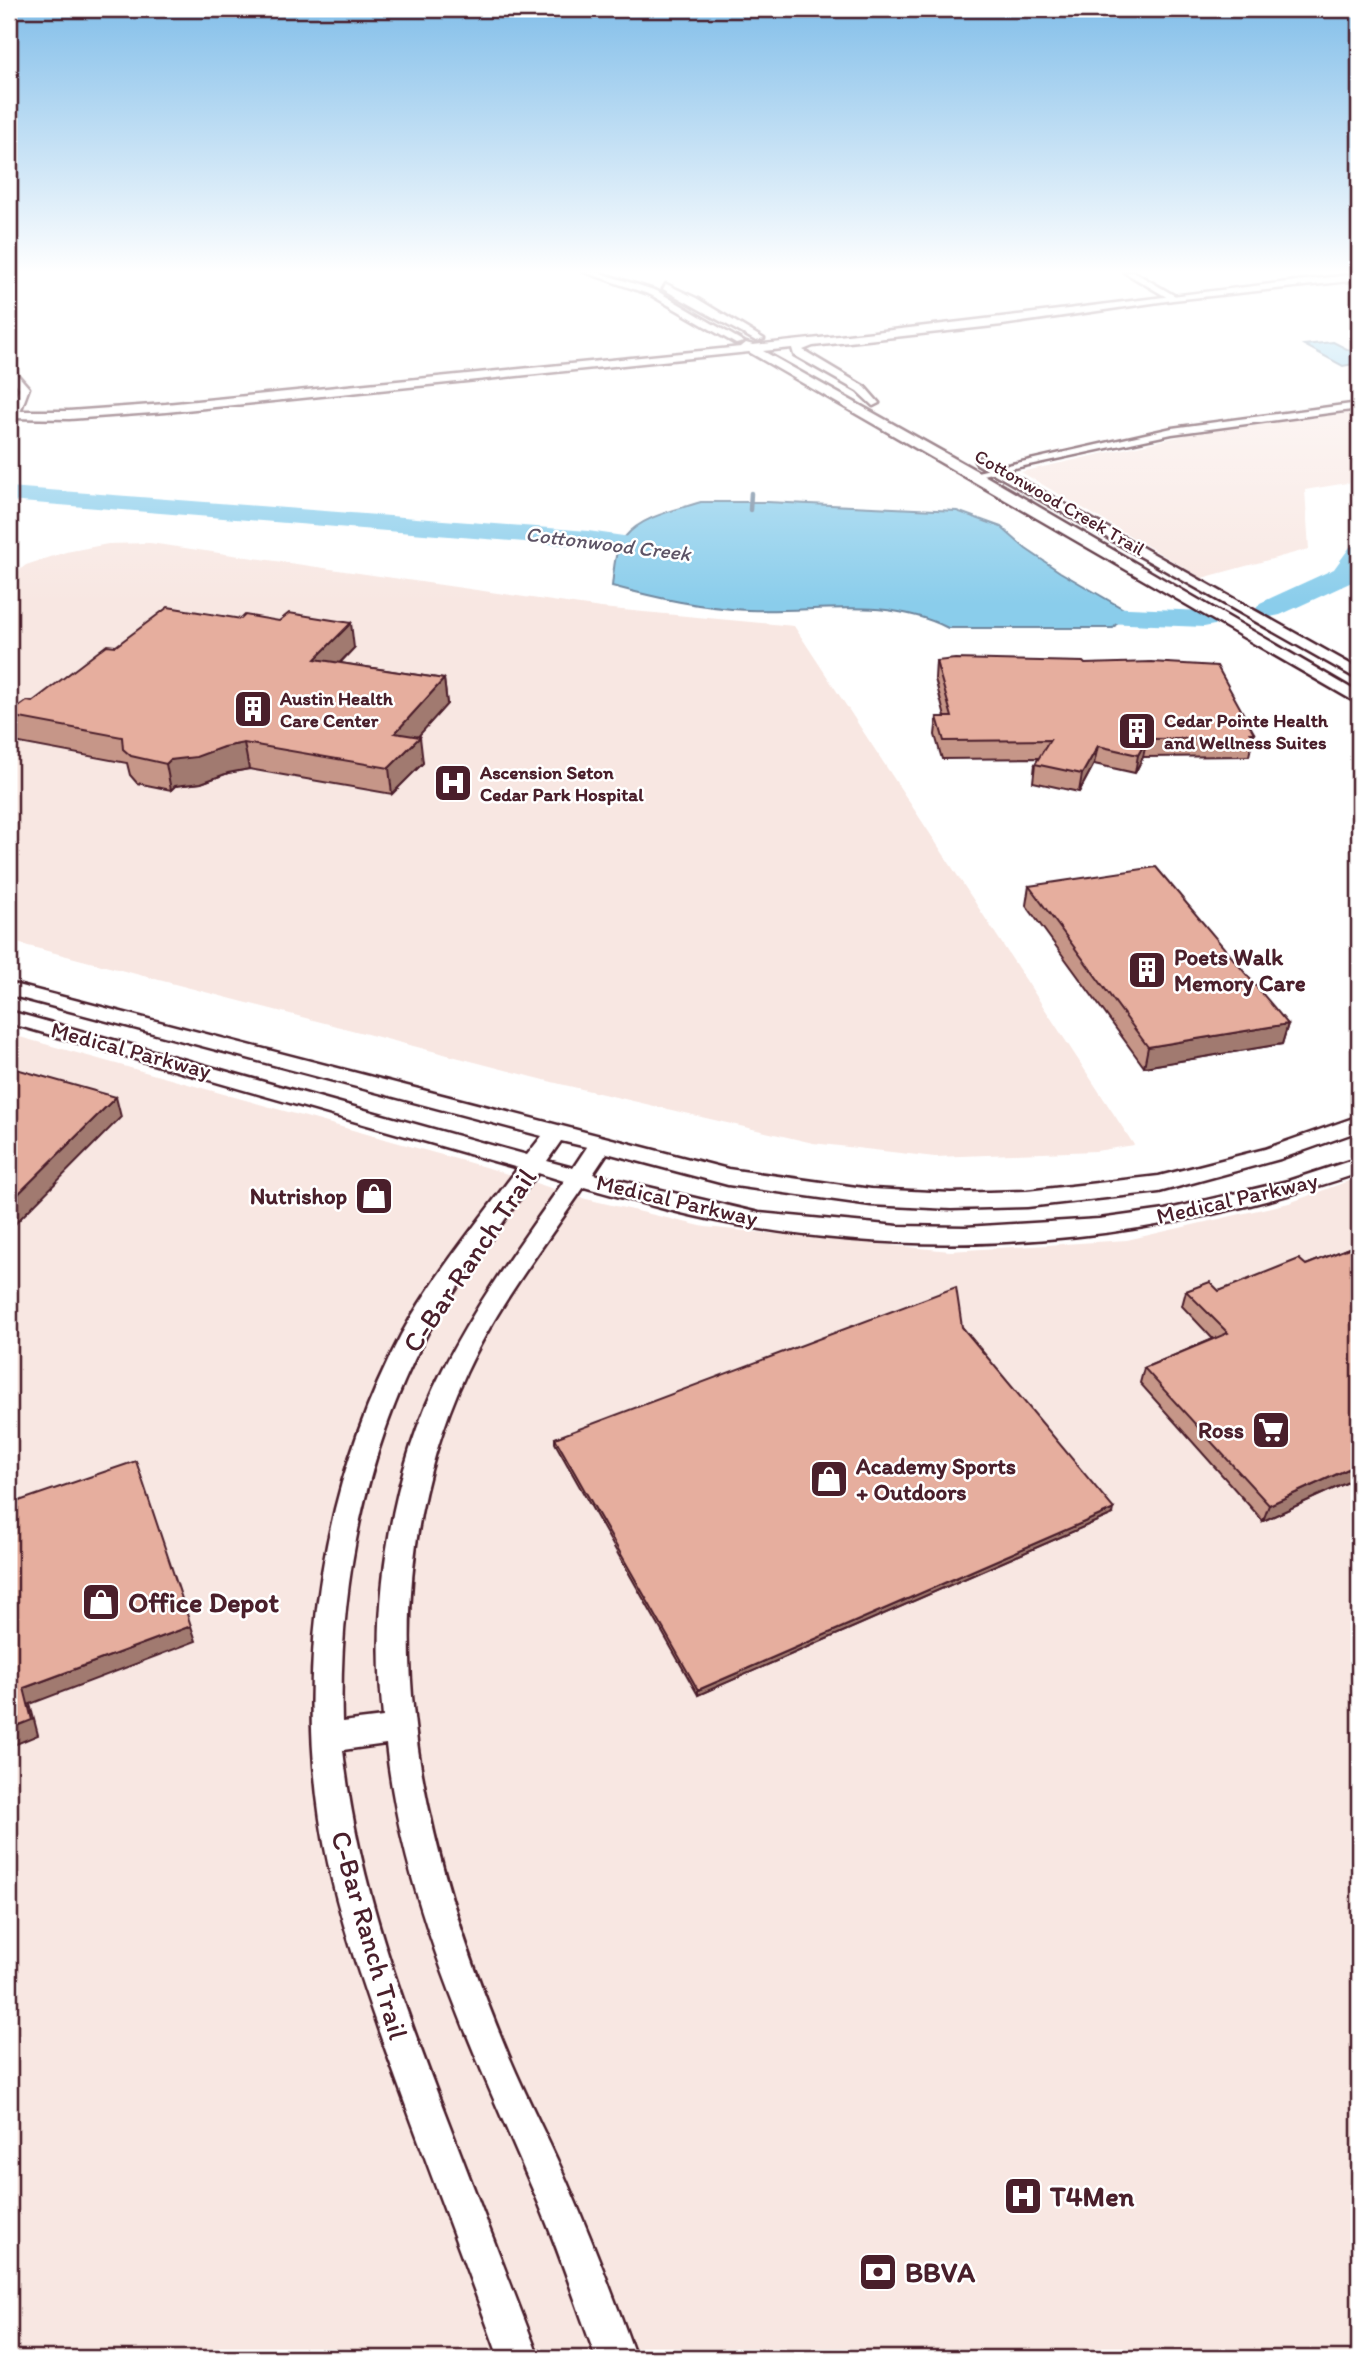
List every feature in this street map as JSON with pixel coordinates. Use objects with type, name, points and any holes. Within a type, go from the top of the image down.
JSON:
[{"type":"street","points":[[20,382],[24,388],[12,411],[124,411],[376,382]]},
{"type":"street","name":"Cottonwood Creek Trail","points":[[811,382],[1359,699]]},
{"type":"street","points":[[836,382],[878,406],[861,389],[850,382]]},
{"type":"street","points":[[973,474],[1240,419],[1359,406]]},
{"type":"street","name":"Cottonwood Creek Trail","points":[[973,456],[1359,675]]},
{"type":"street","name":"Medical Parkway","points":[[9,989],[728,1177],[871,1197],[951,1201],[1002,1200],[1159,1184],[1272,1154],[1358,1126]]},
{"type":"street","name":"Medical Parkway","points":[[9,1017],[580,1178],[736,1217],[793,1225],[933,1236],[1069,1233],[1205,1210],[1311,1183],[1359,1165]]},
{"type":"street","name":"C-Bar Ranch Trail","points":[[519,2358],[379,1984],[348,1878],[334,1813],[328,1738],[326,1653],[338,1547],[356,1476],[373,1425],[413,1335],[480,1236],[556,1132]]},
{"type":"street","name":"C-Bar Ranch Trail","points":[[601,1144],[477,1330],[438,1406],[419,1466],[400,1565],[394,1665],[399,1728],[412,1811],[433,1893],[492,2057],[562,2216],[616,2358]]},
{"type":"street","points":[[328,1738],[399,1728]]},
{"type":"shaded area","points":[[1359,411],[1359,481],[1305,490],[1309,549],[1202,578],[1021,472],[1212,429]]},
{"type":"shaded area","name":"Ascension Seton Cedar Park Hospital","points":[[150,543],[601,608],[794,626],[1134,1145],[1096,1151],[935,1157],[813,1143],[556,1083],[9,941],[9,578],[26,565],[66,552],[108,544]]},
{"type":"shaded area","points":[[9,1034],[492,1169],[582,1198],[705,1227],[950,1251],[1127,1240],[1289,1203],[1359,1177],[1359,2358],[9,2358]]},
{"type":"water","points":[[701,502],[767,502],[957,511],[1001,527],[1026,549],[1060,572],[1127,611],[1113,628],[948,628],[924,618],[875,609],[731,609],[679,602],[612,586],[619,548],[632,530],[660,515]]},
{"type":"building","name":"Austin Health Care Center","points":[[168,607],[241,619],[245,615],[279,621],[289,613],[351,623],[315,659],[444,679],[395,733],[420,737],[389,768],[244,743],[196,757],[170,760],[166,764],[131,756],[123,749],[122,737],[9,716],[27,701],[32,702],[107,645],[116,646]]},
{"type":"building","points":[[955,659],[1085,664],[1151,662],[1217,666],[1254,733],[1250,733],[1253,738],[1147,739],[1138,755],[1098,746],[1082,774],[1035,764],[1050,740],[944,741],[937,717],[952,717],[936,661]]},
{"type":"building","name":"Poets Walk Memory Care","points":[[1156,867],[1288,1024],[1148,1047],[1029,886]]},
{"type":"building","points":[[9,1067],[116,1097],[9,1203]]},
{"type":"building","name":"Ross","points":[[1359,1244],[1359,1464],[1269,1505],[1144,1368],[1228,1333],[1186,1291],[1210,1282],[1219,1291],[1299,1259],[1306,1265]]},
{"type":"building","name":"Academy Sports + Outdoors","points":[[956,1287],[962,1327],[1114,1509],[698,1690],[555,1438]]},
{"type":"building","name":"Office Depot","points":[[136,1461],[191,1626],[24,1688],[32,1720],[9,1729],[9,1490],[12,1489],[19,1501]]},
{"type":"waterway","points":[[750,510],[751,493]]},
{"type":"waterway","name":"Cottonwood Creek","points":[[9,494],[588,539],[680,552]]},
{"type":"waterway","name":"Cottonwood Creek","points":[[1270,609],[1344,575],[1359,553]]},
{"type":"waterway","name":"Cottonwood Creek","points":[[1064,610],[1104,615],[1204,619]]},
{"type":"place","name":"Austin Health Care Center","points":[[253,709]]},
{"type":"place","name":"Cedar Pointe Health and Wellness Suites","points":[[1137,731]]},
{"type":"place","name":"Ascension Seton Cedar Park Hospital","points":[[453,783]]},
{"type":"place","name":"Poets Walk Memory Care","points":[[1147,970]]},
{"type":"place","name":"Nutrishop","points":[[374,1196]]},
{"type":"place","name":"Ross","points":[[1271,1430]]},
{"type":"place","name":"Academy Sports + Outdoors","points":[[829,1479]]},
{"type":"place","name":"Office Depot","points":[[101,1602]]},
{"type":"place","name":"T4Men","points":[[1023,2196]]},
{"type":"place","name":"BBVA","points":[[878,2272]]}]
